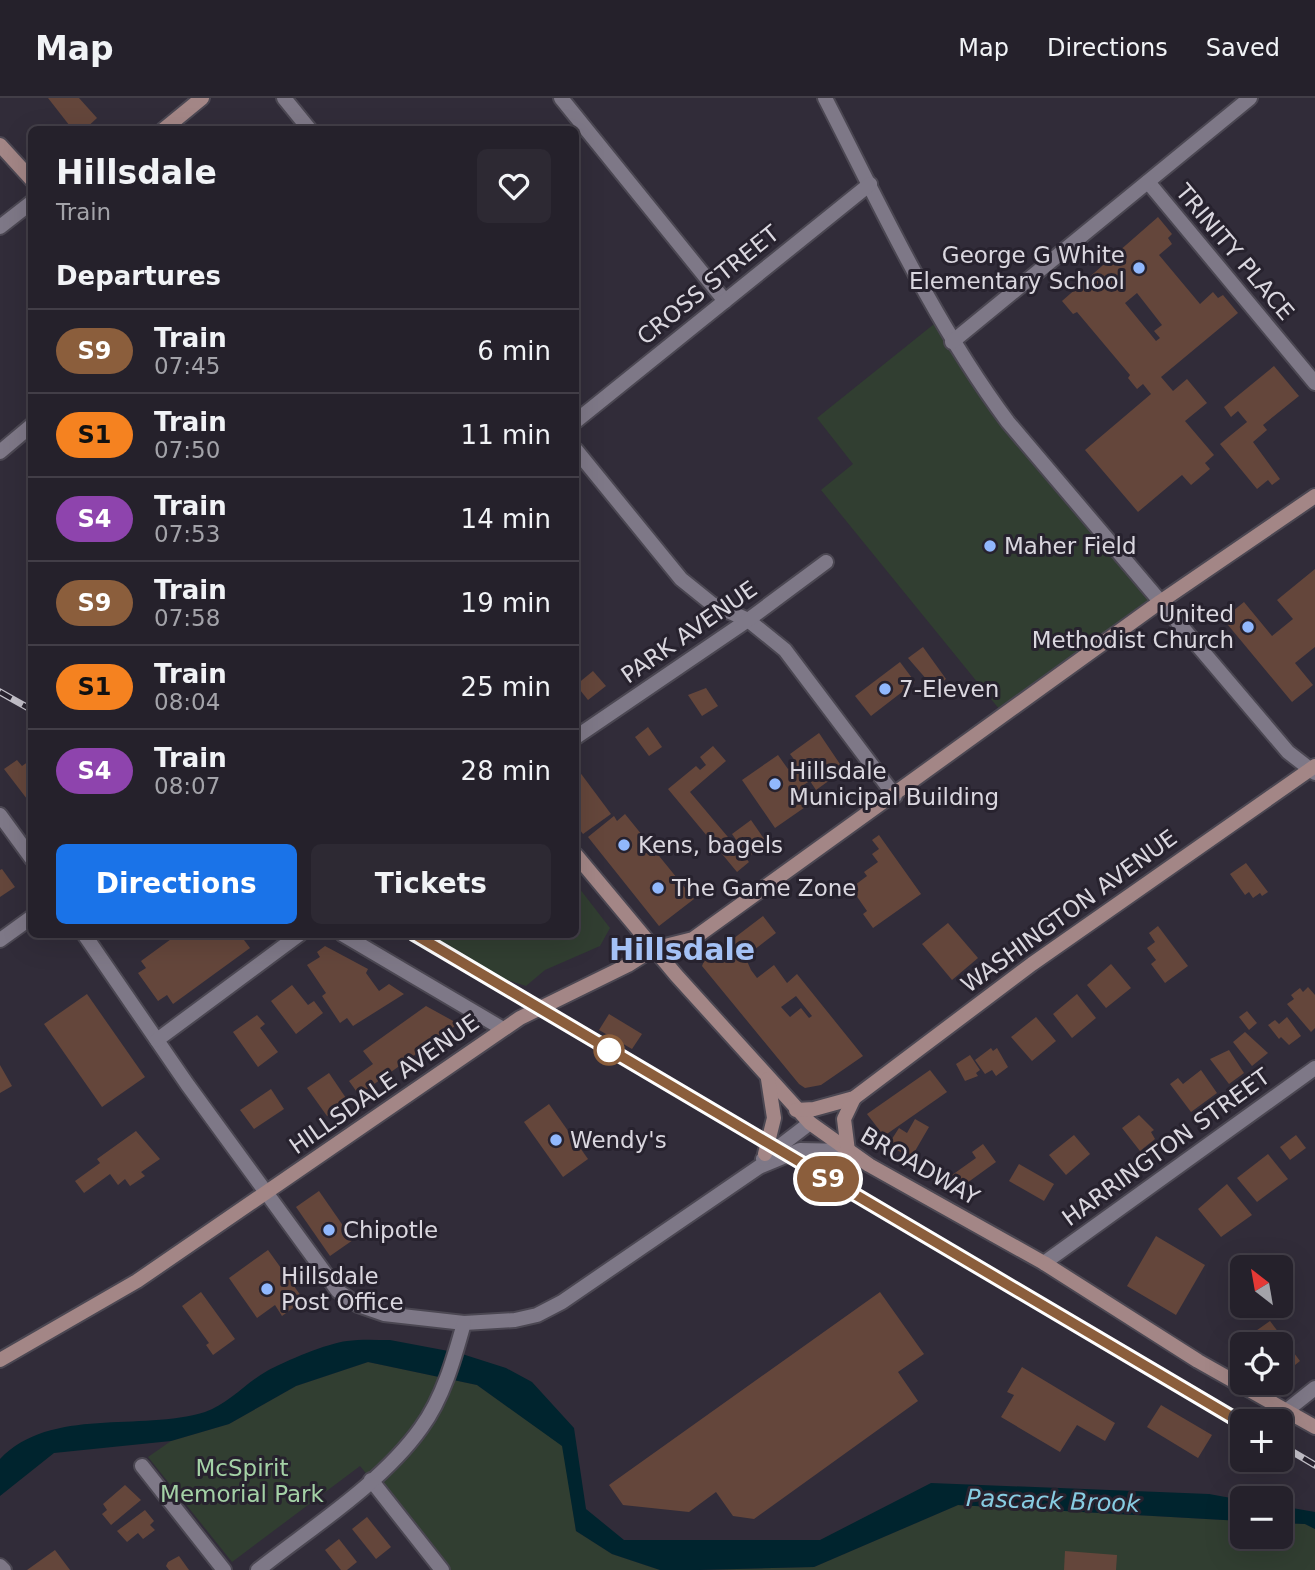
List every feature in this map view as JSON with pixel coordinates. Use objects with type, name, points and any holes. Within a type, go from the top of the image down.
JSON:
[{"type":"street","points":[[168,126],[202,98]]},
{"type":"street","points":[[284,98],[307,126]]},
{"type":"street","points":[[561,98],[725,301]]},
{"type":"street","points":[[952,342],[1250,98]]},
{"type":"street","points":[[832,101],[905,259],[952,342],[1008,422],[1288,752],[1313,769]]},
{"type":"street","points":[[0,145],[28,176]]},
{"type":"street","name":"TRINITY PLACE","points":[[1148,182],[1315,383]]},
{"type":"street","name":"CROSS STREET","points":[[579,419],[870,184]]},
{"type":"street","points":[[0,227],[28,205]]},
{"type":"street","points":[[0,452],[28,428]]},
{"type":"street","points":[[579,454],[681,579],[712,604],[748,620],[785,649],[895,796]]},
{"type":"street","name":"HILLSDALE AVENUE","points":[[0,1360],[137,1281],[503,1029],[653,949],[693,939],[895,796],[1160,601],[1315,496]]},
{"type":"street","name":"PARK AVENUE","points":[[579,735],[748,620],[826,562]]},
{"type":"street","name":"WASHINGTON AVENUE","points":[[796,1110],[814,1109],[854,1098],[1043,956],[1313,769]]},
{"type":"street","points":[[0,815],[28,854]]},
{"type":"street","name":"BROADWAY","points":[[579,859],[653,949],[810,1123],[848,1151],[1044,1263],[1198,1361],[1282,1409]]},
{"type":"street","points":[[0,940],[28,920]]},
{"type":"street","points":[[87,938],[338,1291],[358,1305],[384,1314],[464,1323],[515,1320],[546,1311],[762,1161],[810,1123]]},
{"type":"street","points":[[157,1040],[295,938]]},
{"type":"street","points":[[349,938],[503,1029]]},
{"type":"street","name":"HARRINGTON STREET","points":[[1044,1263],[1315,1068]]},
{"type":"street","points":[[762,1161],[774,1118],[767,1078]]},
{"type":"street","points":[[762,1161],[800,1150],[848,1151],[844,1119],[854,1098]]},
{"type":"street","points":[[258,1570],[371,1480],[421,1428],[443,1386],[464,1323]]},
{"type":"street","points":[[1289,1409],[1315,1388]]},
{"type":"street","name":"BROADWAY","points":[[1293,1415],[1315,1427]]},
{"type":"street","points":[[142,1466],[224,1570]]},
{"type":"street","points":[[371,1480],[442,1570]]},
{"type":"street","points":[[0,1566],[4,1570]]},
{"type":"green space","name":"Maher Field","points":[[939,320],[952,342],[1160,602],[1004,715],[821,490],[853,464],[817,418]]},
{"type":"green space","points":[[579,888],[610,928],[600,946],[545,970],[526,986],[504,979],[434,938],[579,938]]},
{"type":"green space","name":"McSpirit Memorial Park","points":[[368,1362],[477,1385],[563,1446],[576,1531],[612,1554],[660,1570],[445,1570],[360,1466],[232,1562],[148,1457],[171,1441],[229,1424],[296,1386]]},
{"type":"green space","points":[[958,1505],[1230,1520],[1230,1549],[1293,1549],[1293,1524],[1305,1524],[1315,1529],[1315,1570],[699,1570],[814,1567]]},
{"type":"water","name":"Pascack Brook","points":[[363,1340],[390,1340],[459,1353],[506,1368],[532,1382],[574,1428],[586,1509],[624,1540],[820,1540],[931,1483],[1209,1494],[1230,1498],[1230,1520],[958,1505],[814,1567],[660,1570],[612,1554],[576,1531],[562,1446],[477,1385],[368,1362],[296,1386],[229,1424],[171,1441],[54,1453],[0,1496],[0,1459],[21,1443],[45,1432],[98,1423],[180,1418],[205,1412],[284,1362],[329,1345]]},
{"type":"water","points":[[1293,1508],[1315,1512],[1315,1529],[1305,1524],[1293,1524]]},
{"type":"building","points":[[48,98],[79,98],[97,118],[88,126],[70,126]]},
{"type":"building","points":[[1158,217],[1172,234],[1168,238],[1172,244],[1159,255],[1200,304],[1213,292],[1218,298],[1223,295],[1238,313],[1161,377],[1173,391],[1187,379],[1207,403],[1185,421],[1214,455],[1205,463],[1210,469],[1191,485],[1182,475],[1138,512],[1085,450],[1151,394],[1143,384],[1137,389],[1128,378],[1130,375],[1077,312],[1073,314],[1062,301]],"holes":[[[1137,293],[1162,325],[1154,331],[1160,338],[1156,341],[1125,303]]]},
{"type":"building","points":[[1274,366],[1299,396],[1263,425],[1267,430],[1253,442],[1280,479],[1272,485],[1268,480],[1257,489],[1220,444],[1247,422],[1238,411],[1231,417],[1224,407]]},
{"type":"building","name":"United Methodist Church","points":[[1315,569],[1315,647],[1295,663],[1313,685],[1292,702],[1223,619],[1244,602],[1272,636],[1293,619],[1277,600]]},
{"type":"building","points":[[923,647],[946,679],[934,688],[908,658]]},
{"type":"building","name":"7-Eleven","points":[[900,662],[915,682],[871,716],[855,696]]},
{"type":"building","points":[[593,671],[606,686],[588,700],[579,689],[579,683]]},
{"type":"building","points":[[706,688],[718,706],[702,716],[688,695]]},
{"type":"building","points":[[648,727],[662,747],[649,756],[635,737]]},
{"type":"building","name":"Hillsdale Municipal Building","points":[[819,733],[844,770],[816,790],[810,781],[800,787],[811,803],[775,828],[742,780],[778,755],[788,769],[796,762],[790,754]]},
{"type":"building","points":[[713,746],[726,761],[690,792],[749,862],[737,872],[668,789],[696,766],[700,770],[706,765],[700,757]]},
{"type":"building","points":[[17,760],[22,766],[28,762],[27,799],[4,769]]},
{"type":"building","points":[[579,771],[611,814],[583,834],[579,829]]},
{"type":"building","points":[[625,814],[694,899],[659,926],[588,837],[614,816],[617,821]]},
{"type":"building","points":[[751,820],[767,843],[748,857],[732,834]]},
{"type":"building","points":[[879,835],[921,894],[873,928],[863,914],[867,911],[851,888],[867,876],[864,872],[878,862],[872,854],[879,849],[872,840]]},
{"type":"building","points":[[1246,863],[1268,892],[1262,896],[1260,893],[1253,898],[1249,892],[1245,895],[1230,874]]},
{"type":"building","points":[[2,869],[15,887],[0,897],[0,870]]},
{"type":"building","points":[[763,916],[776,933],[754,950],[757,953],[747,961],[751,970],[757,978],[774,965],[787,983],[797,974],[863,1056],[821,1085],[805,1088],[702,966],[704,961]],"holes":[[[796,996],[812,1016],[809,1018],[801,1008],[790,1017],[781,1007]]]},
{"type":"building","points":[[948,923],[978,958],[952,980],[922,944]]},
{"type":"building","points":[[1158,926],[1188,966],[1165,983],[1151,964],[1156,960],[1147,948],[1155,942],[1149,933]]},
{"type":"building","points":[[173,938],[247,938],[244,940],[250,948],[173,1004],[167,995],[158,1001],[138,973],[146,968],[141,961]]},
{"type":"building","points":[[325,946],[368,969],[366,973],[379,991],[389,984],[404,994],[353,1026],[347,1018],[340,1023],[322,996],[326,993],[307,965],[320,957],[317,952]]},
{"type":"building","points":[[1111,964],[1131,988],[1106,1008],[1087,985]]},
{"type":"building","points":[[292,985],[308,1005],[314,1001],[323,1013],[296,1034],[271,1001]]},
{"type":"building","points":[[1308,987],[1315,995],[1315,1028],[1311,1032],[1287,1004],[1294,999],[1291,995],[1300,988],[1303,992]]},
{"type":"building","points":[[87,994],[145,1077],[102,1107],[44,1024]]},
{"type":"building","points":[[1077,994],[1096,1018],[1072,1038],[1053,1014]]},
{"type":"building","points":[[426,1006],[455,1022],[455,1026],[359,1095],[349,1081],[373,1064],[363,1051]]},
{"type":"building","points":[[1247,1011],[1257,1023],[1249,1030],[1239,1017]]},
{"type":"building","name":"Hillsdale","points":[[609,1014],[642,1034],[632,1049],[599,1030]]},
{"type":"building","points":[[257,1015],[265,1024],[260,1028],[278,1052],[258,1067],[233,1032]]},
{"type":"building","points":[[1036,1017],[1056,1041],[1032,1061],[1011,1037]]},
{"type":"building","points":[[1287,1017],[1301,1036],[1289,1045],[1281,1037],[1279,1039],[1268,1025],[1275,1020],[1279,1024]]},
{"type":"building","points":[[1245,1032],[1268,1053],[1252,1066],[1233,1042]]},
{"type":"building","points":[[991,1048],[993,1051],[997,1048],[1008,1067],[996,1076],[992,1070],[985,1074],[975,1060]]},
{"type":"building","points":[[1229,1050],[1244,1073],[1229,1084],[1210,1059]]},
{"type":"building","points":[[970,1055],[980,1070],[976,1073],[978,1076],[965,1081],[956,1064]]},
{"type":"building","points":[[0,1065],[12,1086],[0,1093]]},
{"type":"building","points":[[930,1070],[947,1092],[884,1136],[867,1114]]},
{"type":"building","points":[[1201,1070],[1217,1093],[1191,1112],[1170,1084],[1178,1078],[1183,1084]]},
{"type":"building","points":[[329,1073],[348,1101],[327,1116],[307,1088]]},
{"type":"building","points":[[271,1089],[284,1109],[254,1129],[240,1110]]},
{"type":"building","name":"Wendy's","points":[[549,1104],[588,1159],[563,1177],[524,1122]]},
{"type":"building","points":[[1139,1115],[1154,1130],[1151,1132],[1155,1139],[1140,1151],[1122,1128]]},
{"type":"building","points":[[915,1119],[929,1127],[911,1158],[888,1145],[899,1128],[907,1133]]},
{"type":"building","points":[[136,1131],[160,1159],[141,1172],[145,1176],[130,1186],[125,1179],[118,1185],[110,1174],[84,1193],[75,1181],[100,1163],[97,1159]]},
{"type":"building","points":[[1074,1135],[1090,1154],[1066,1175],[1049,1155]]},
{"type":"building","points":[[1296,1135],[1306,1148],[1290,1160],[1280,1147]]},
{"type":"building","points":[[983,1144],[996,1162],[960,1188],[952,1175],[976,1158],[972,1152]]},
{"type":"building","points":[[1268,1154],[1288,1179],[1257,1202],[1237,1178]]},
{"type":"building","points":[[1019,1164],[1054,1184],[1044,1201],[1009,1181]]},
{"type":"building","points":[[1227,1184],[1252,1215],[1221,1237],[1198,1209]]},
{"type":"building","name":"Chipotle","points":[[319,1191],[353,1240],[330,1256],[296,1207]]},
{"type":"building","points":[[1156,1236],[1205,1265],[1176,1315],[1127,1286]]},
{"type":"building","name":"Hillsdale Post Office","points":[[268,1250],[304,1300],[282,1316],[275,1305],[257,1318],[229,1278]]},
{"type":"building","points":[[201,1292],[235,1339],[213,1355],[206,1345],[209,1343],[182,1306]]},
{"type":"building","points":[[880,1292],[924,1354],[898,1372],[918,1401],[754,1519],[733,1516],[716,1492],[689,1512],[623,1505],[609,1485]]},
{"type":"building","points":[[1270,1321],[1278,1332],[1254,1332]]},
{"type":"building","points":[[1293,1352],[1300,1361],[1293,1367]]},
{"type":"building","points":[[1022,1367],[1115,1423],[1105,1441],[1077,1425],[1060,1452],[1001,1417],[1014,1395],[1007,1392]]},
{"type":"building","points":[[1161,1405],[1212,1435],[1198,1458],[1147,1427]]},
{"type":"building","points":[[125,1485],[141,1500],[111,1525],[102,1514],[107,1510],[103,1504]]},
{"type":"building","points":[[145,1510],[154,1521],[150,1525],[155,1530],[143,1539],[138,1533],[127,1542],[117,1531]]},
{"type":"building","points":[[367,1517],[391,1547],[376,1559],[352,1529]]},
{"type":"building","points":[[339,1539],[357,1562],[347,1570],[341,1570],[325,1550]]},
{"type":"building","points":[[55,1550],[70,1570],[27,1570]]},
{"type":"building","points":[[1065,1551],[1117,1555],[1116,1570],[1064,1570]]},
{"type":"building","points":[[179,1556],[189,1570],[169,1570],[166,1566],[168,1562]]},
{"type":"railway","points":[[0,692],[28,708]]},
{"type":"railway","points":[[421,938],[1230,1416]]},
{"type":"railway","points":[[1293,1452],[1315,1465]]},
{"type":"train","name":"S9","points":[[421,938],[1230,1416]]},
{"type":"place","name":"George G White Elementary School","points":[[1139,268]]},
{"type":"place","name":"Maher Field","points":[[990,546]]},
{"type":"place","name":"United Methodist Church","points":[[1248,627]]},
{"type":"place","name":"7-Eleven","points":[[885,689]]},
{"type":"place","name":"Hillsdale Municipal Building","points":[[775,784]]},
{"type":"place","name":"Kens, bagels","points":[[624,845]]},
{"type":"place","name":"The Game Zone","points":[[658,888]]},
{"type":"place","name":"Wendy's","points":[[556,1140]]},
{"type":"place","name":"Chipotle","points":[[329,1230]]},
{"type":"place","name":"Hillsdale Post Office","points":[[267,1289]]},
{"type":"district","name":"Hillsdale","points":[[682,950]]}]
